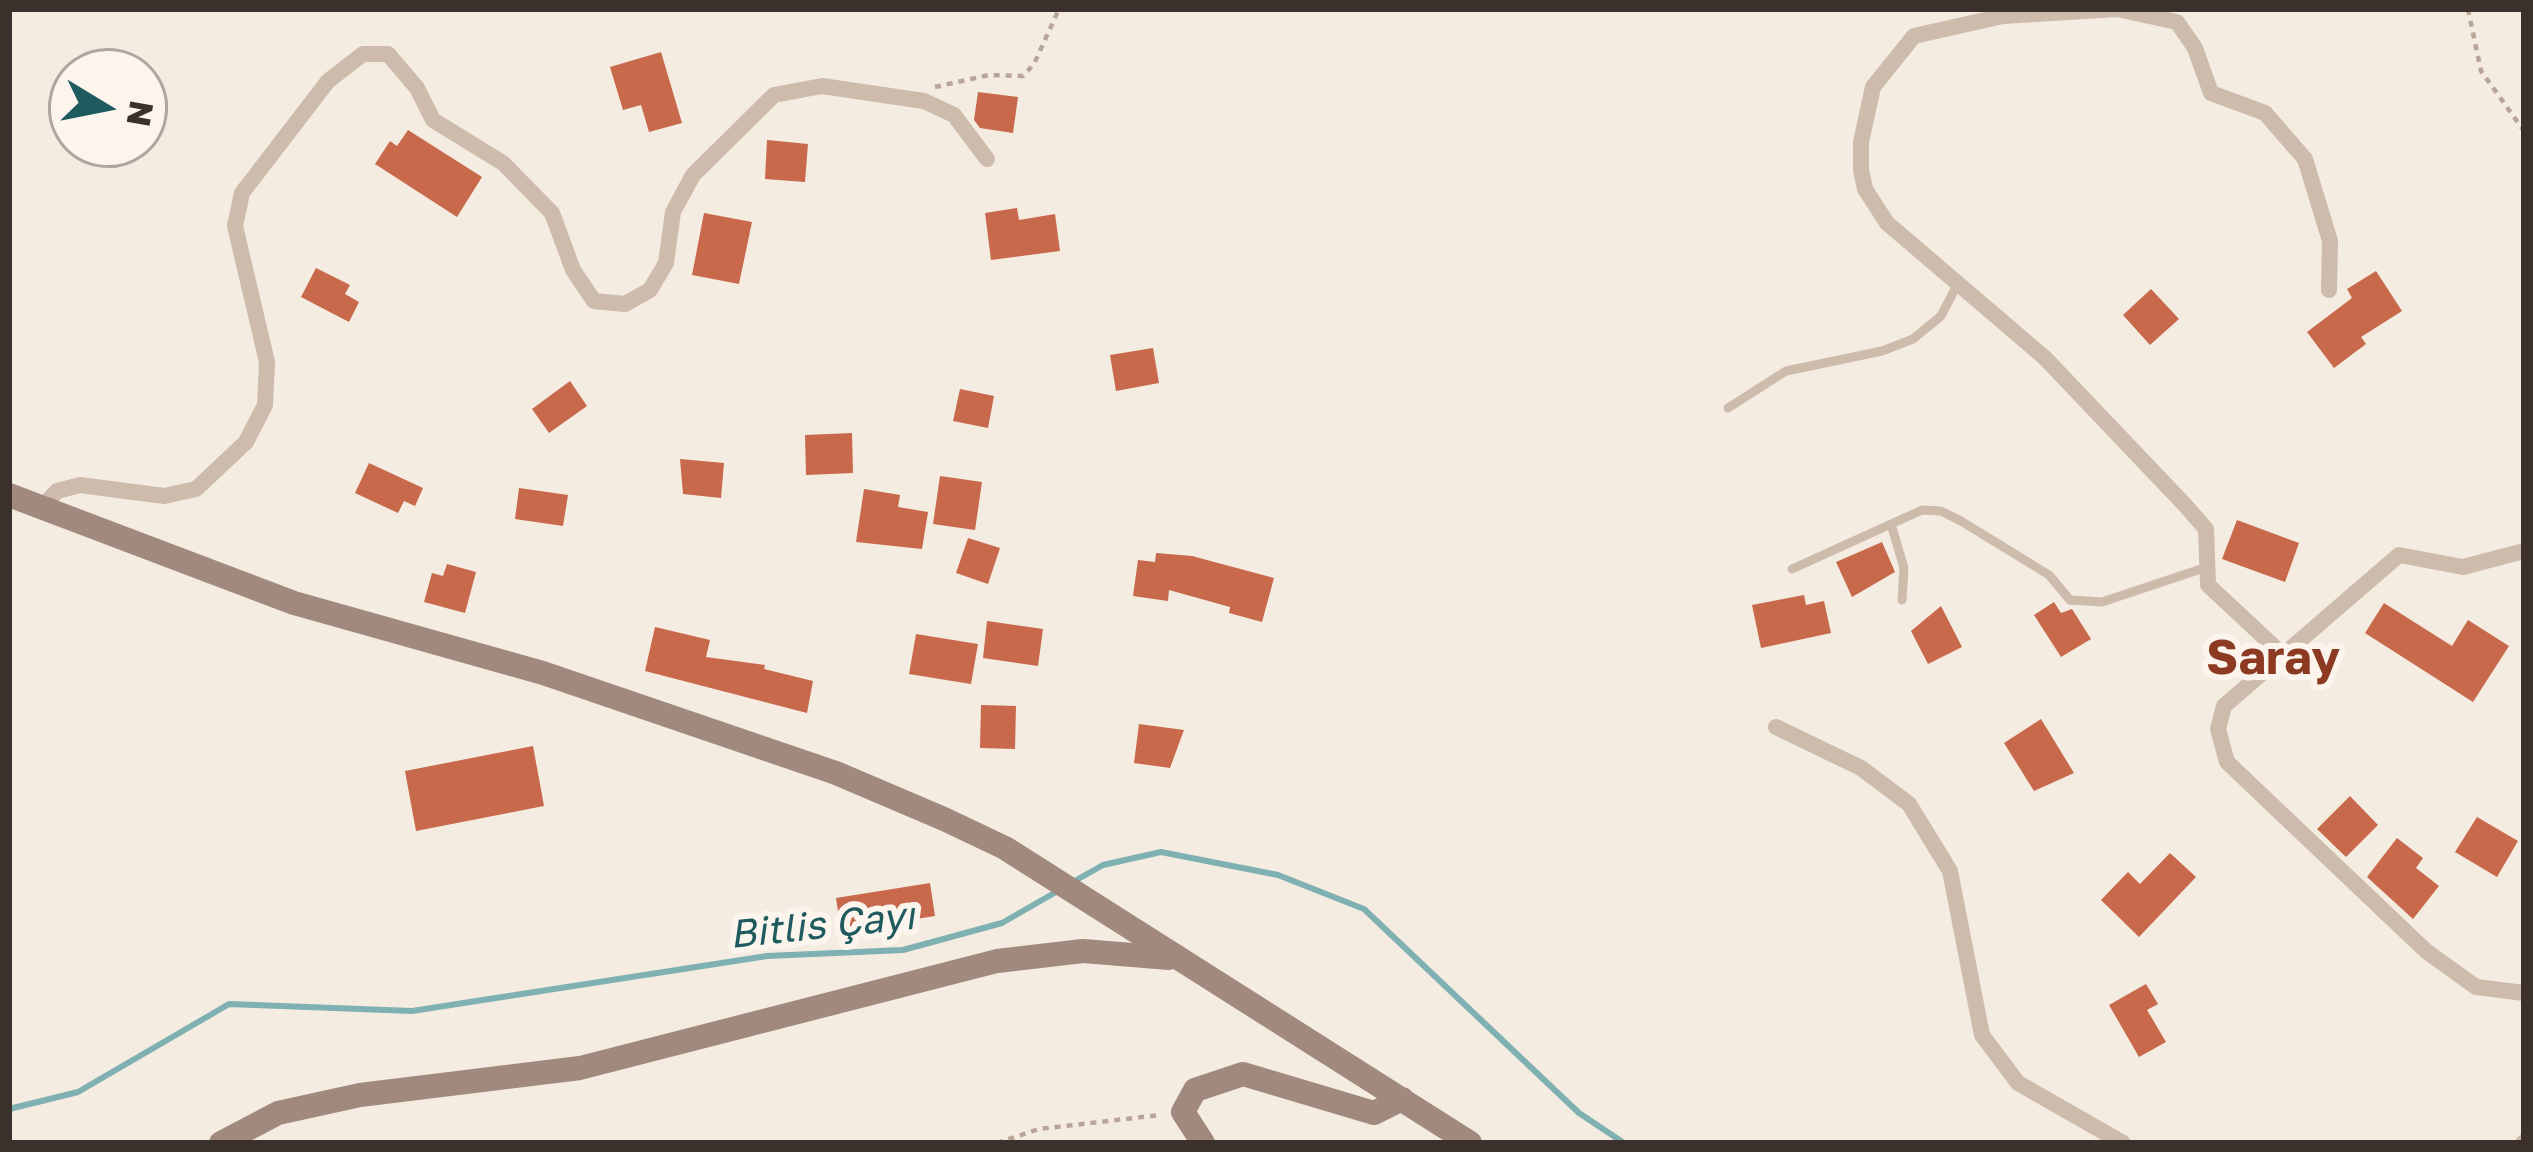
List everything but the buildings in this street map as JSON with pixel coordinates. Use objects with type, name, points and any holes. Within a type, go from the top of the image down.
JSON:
[{"type":"main road","points":[[9,495],[294,604],[543,673],[836,772],[1005,848],[1470,1143]]},
{"type":"main road","points":[[221,1143],[278,1113],[360,1095],[580,1068],[997,962],[1083,951],[1177,958]]},
{"type":"main road","points":[[1203,1143],[1183,1112],[1195,1090],[1244,1075],[1374,1113],[1402,1099]]},
{"type":"street","points":[[2282,654],[2208,584],[2206,529],[2045,358],[1960,280],[1887,223],[1865,189],[1861,142],[1873,87],[1914,36],[2002,16],[2117,9],[2176,22],[2195,48],[2211,93],[2265,112],[2305,159],[2330,241],[2329,290]]},
{"type":"street","points":[[41,508],[56,491],[80,485],[164,496],[196,489],[246,442],[265,405],[267,362],[235,226],[242,193],[328,81],[363,53],[388,54],[417,88],[433,120],[503,163],[552,213],[573,270],[594,301],[626,304],[650,290],[665,263],[674,212],[693,176],[774,95],[822,86],[924,101],[954,115],[987,159]]},
{"type":"street","points":[[2524,551],[2463,567],[2399,555],[2351,602],[2224,706],[2218,729],[2227,762],[2426,951],[2476,987],[2524,994]]},
{"type":"street","points":[[1776,727],[1861,768],[1909,804],[1950,871],[1982,1035],[2018,1083],[2123,1143]]},
{"type":"lane","points":[[1728,408],[1786,371],[1882,351],[1913,339],[1940,316],[1960,280]]},
{"type":"lane","points":[[1792,569],[1922,510],[1941,511],[2048,575],[2070,600],[2114,599],[2204,568]]},
{"type":"lane","points":[[1891,524],[1904,568],[1902,600]]},
{"type":"path","points":[[924,101],[952,80],[1023,76],[1034,64],[1059,9]]},
{"type":"path","points":[[2468,9],[2480,71],[2524,131]]},
{"type":"path","points":[[998,1143],[1040,1130],[1183,1112]]},
{"type":"waterway","name":"Bitlis Çayı","points":[[1073,882],[1103,865],[1161,852],[1278,875],[1364,909],[1579,1113],[1624,1143]]},
{"type":"waterway","name":"Bitlis Çayı","points":[[9,1109],[78,1092],[229,1004],[412,1011],[767,956],[903,950],[1002,923],[1056,892]]},
{"type":"district","name":"Saray","points":[[2273,659]]}]
